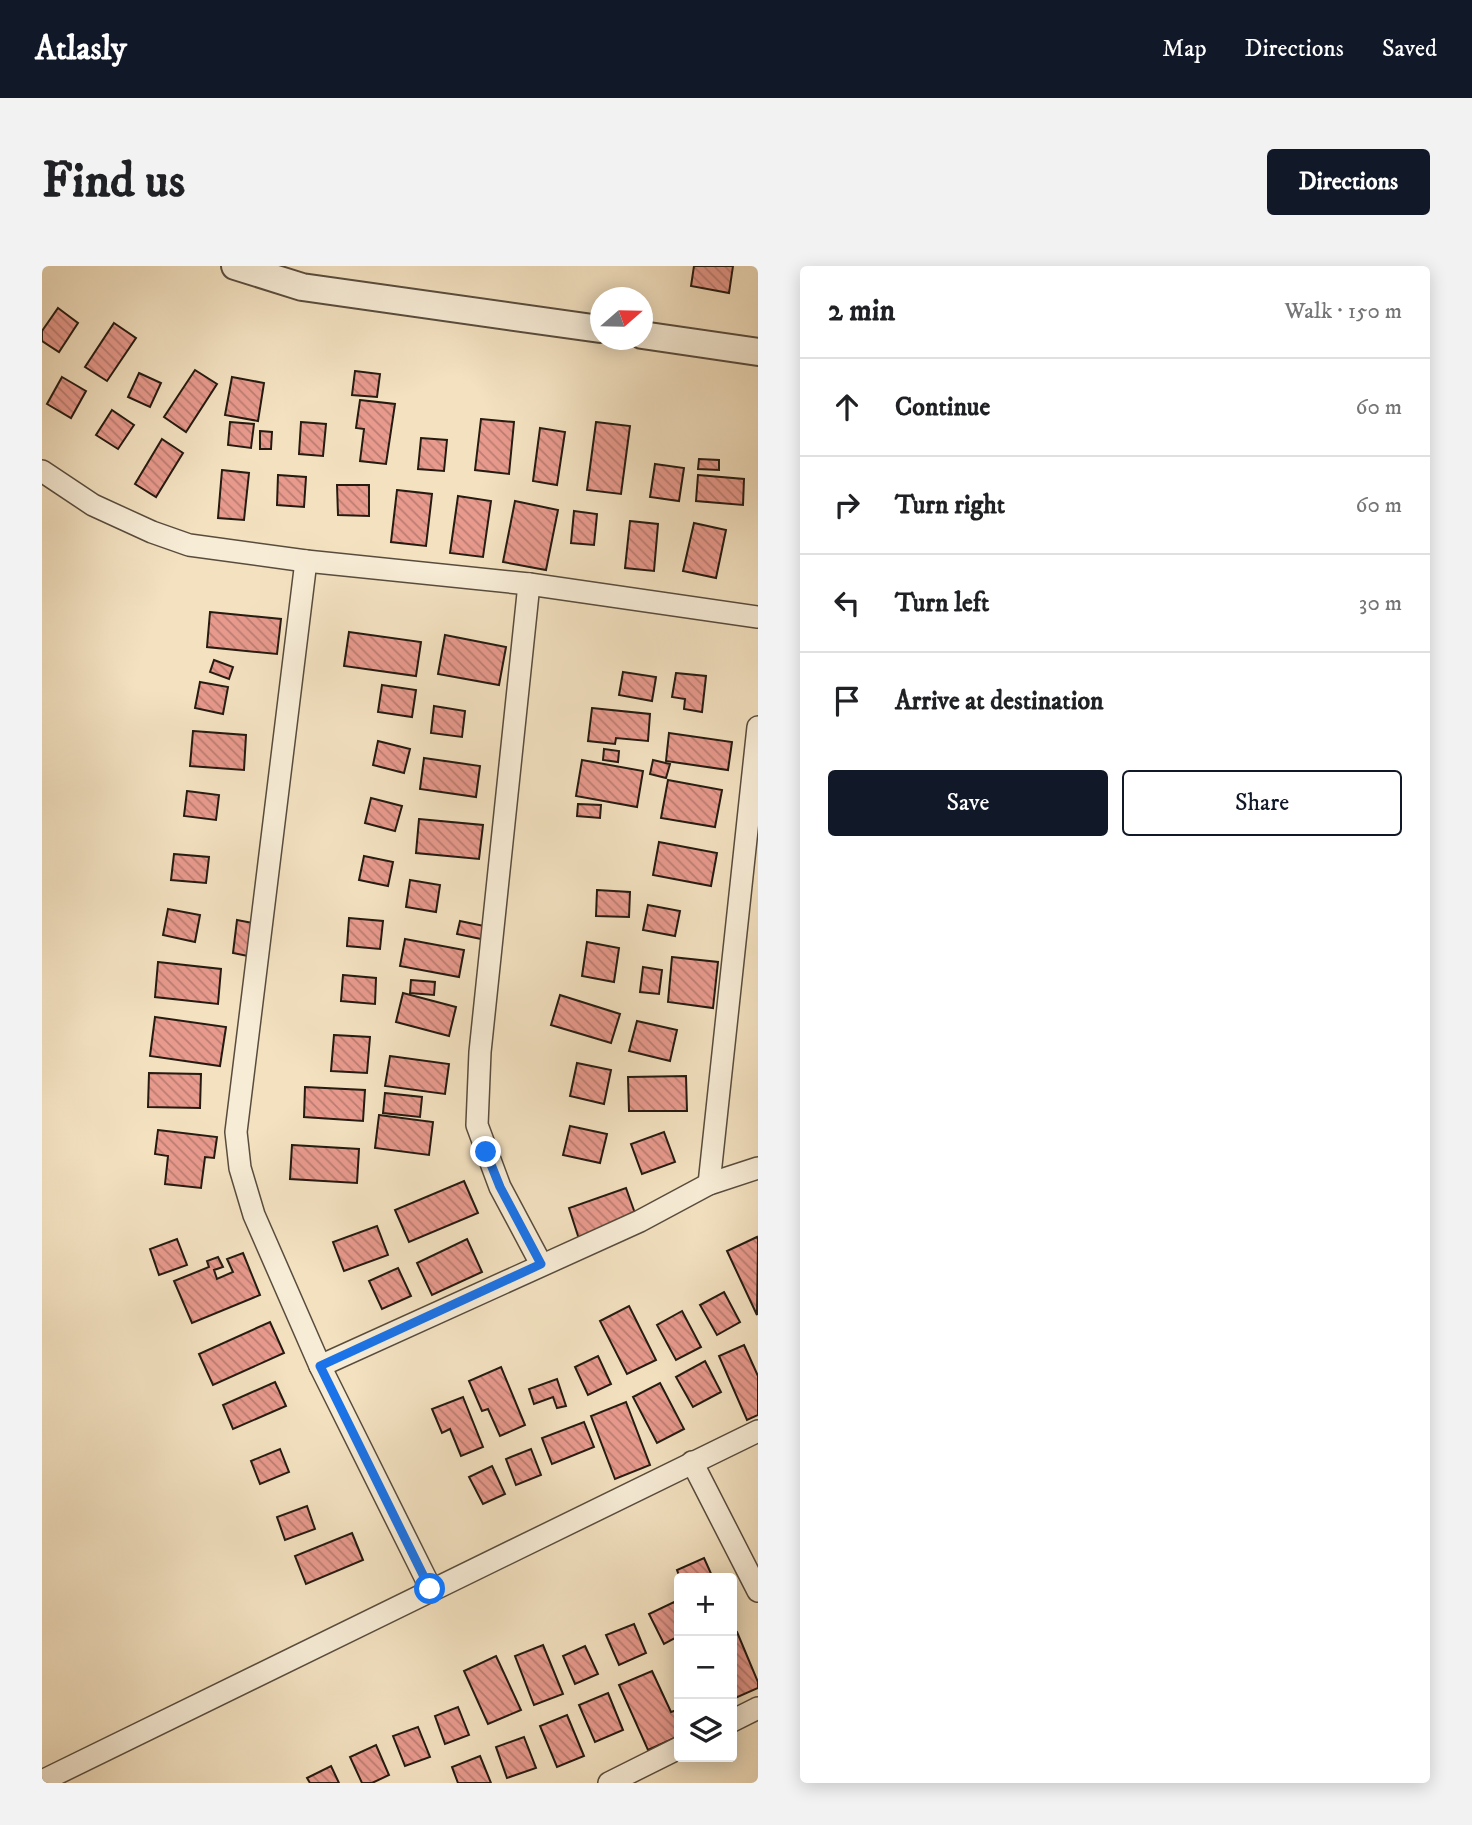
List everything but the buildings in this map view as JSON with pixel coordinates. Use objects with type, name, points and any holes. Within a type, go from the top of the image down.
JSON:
[{"type":"street","points":[[235,266],[302,287],[590,329]]},
{"type":"street","points":[[653,337],[758,352]]},
{"type":"street","points":[[42,471],[93,505],[152,532],[189,545],[306,561],[529,584],[758,617]]},
{"type":"street","points":[[306,561],[236,1132],[240,1168],[254,1216],[320,1366],[430,1589]]},
{"type":"street","points":[[529,584],[480,1052],[477,1125],[500,1187],[541,1264]]},
{"type":"street","points":[[709,1184],[758,727]]},
{"type":"street","points":[[320,1366],[640,1221],[709,1184],[758,1168]]},
{"type":"street","points":[[42,1781],[430,1589],[758,1432]]},
{"type":"street","points":[[692,1462],[758,1591]]},
{"type":"street","points":[[737,1718],[758,1708]]},
{"type":"street","points":[[609,1783],[674,1750]]},
{"type":"route","points":[[430,1589],[320,1366],[541,1264],[500,1187],[486,1152]]}]
